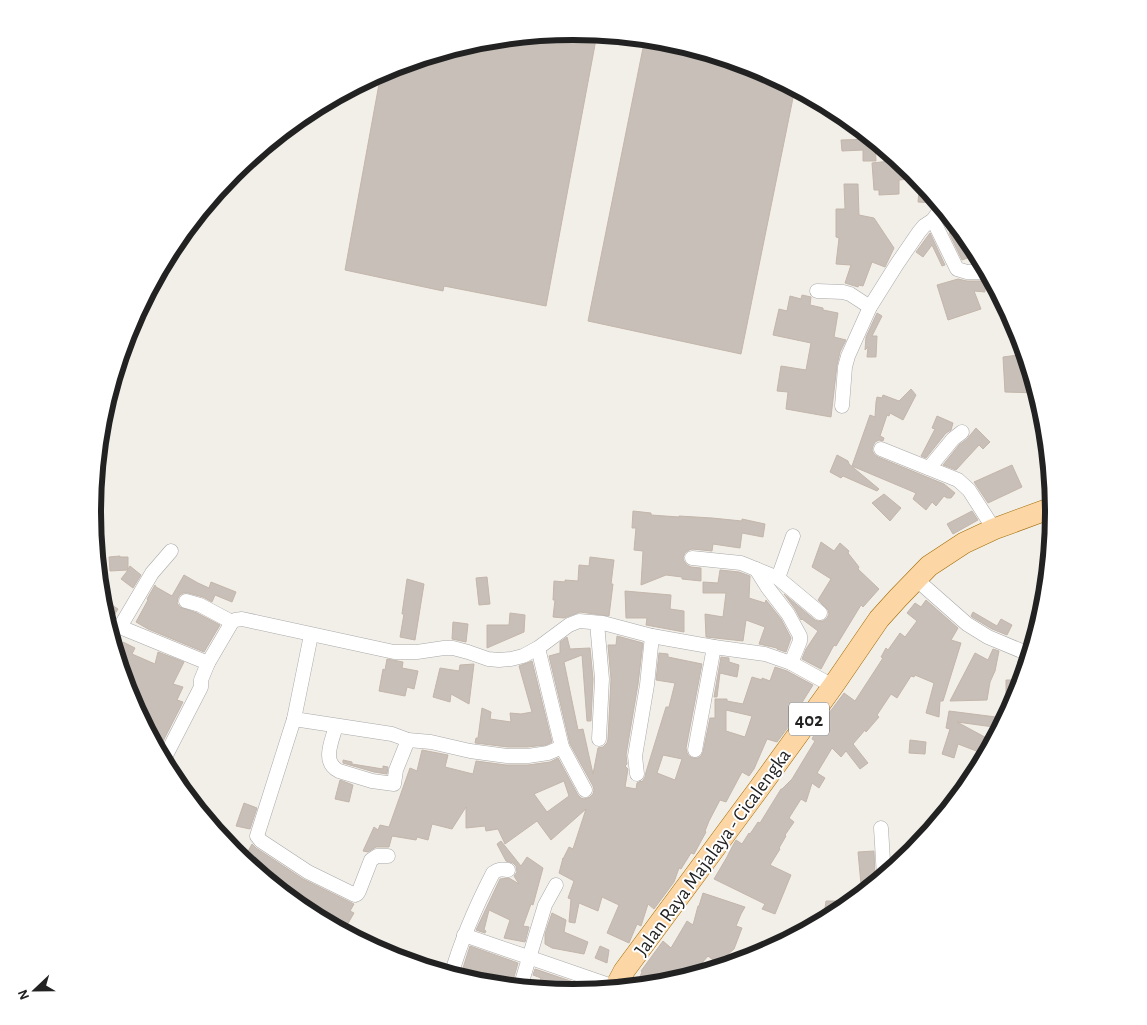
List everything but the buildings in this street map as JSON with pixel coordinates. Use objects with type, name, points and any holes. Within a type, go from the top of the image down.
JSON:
[{"type":"main road","name":"Jalan Raya Majalaya - Cicalengka","points":[[617,983],[834,686],[880,619],[898,598],[929,566],[964,543],[994,529],[1046,510]]},
{"type":"street","points":[[842,406],[845,366],[870,308],[919,232],[924,226],[934,220],[938,213]]},
{"type":"street","points":[[934,220],[957,269],[967,272],[980,272]]},
{"type":"street","points":[[817,291],[850,294],[870,308]]},
{"type":"street","points":[[929,468],[953,439],[962,432]]},
{"type":"street","points":[[881,449],[958,480],[965,485],[994,529]]},
{"type":"street","points":[[778,578],[793,536]]},
{"type":"street","points":[[114,624],[152,573],[171,551]]},
{"type":"street","points":[[692,558],[741,563],[755,568],[778,578],[820,613]]},
{"type":"street","points":[[755,568],[788,614],[800,636],[792,663]]},
{"type":"street","points":[[916,580],[967,624],[988,637],[1024,652]]},
{"type":"street","points":[[186,601],[200,605],[232,622]]},
{"type":"street","points":[[167,754],[200,687],[208,663],[232,622],[242,619],[394,652],[417,652],[453,648],[488,659],[499,660],[523,656],[538,648],[575,622],[603,623],[652,636],[765,654],[792,663],[834,686]]},
{"type":"street","points":[[596,623],[602,679],[599,739]]},
{"type":"street","points":[[115,627],[208,663]]},
{"type":"street","points":[[312,635],[294,719],[257,834],[258,838],[308,872],[355,895],[360,891],[372,860],[377,856],[388,856]]},
{"type":"street","points":[[637,774],[635,756],[647,685],[652,636]]},
{"type":"street","points":[[695,750],[714,646]]},
{"type":"street","points":[[538,648],[562,747],[585,790]]},
{"type":"street","points":[[294,719],[392,734],[408,740],[431,742],[470,751],[508,756],[548,753],[562,747]]},
{"type":"street","points":[[336,726],[328,755],[332,766],[339,771],[372,781],[394,784],[396,770],[408,740]]},
{"type":"street","points":[[881,828],[884,869]]},
{"type":"street","points":[[453,969],[464,935],[493,873],[502,869],[508,870]]},
{"type":"street","points":[[522,982],[545,905],[556,885]]},
{"type":"street","points":[[464,935],[603,984]]}]
